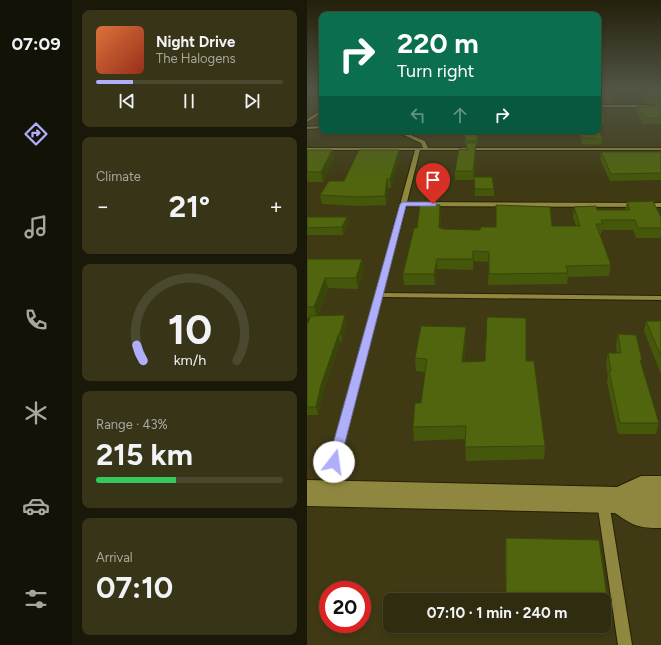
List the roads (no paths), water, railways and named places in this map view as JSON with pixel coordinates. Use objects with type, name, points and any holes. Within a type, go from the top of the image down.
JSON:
[{"type":"street","points":[[317,493],[611,500],[641,489],[661,489]]},
{"type":"street","points":[[611,500],[641,514],[661,514]]},
{"type":"lane","points":[[307,128],[319,126]]},
{"type":"lane","points":[[317,493],[379,295],[403,204],[422,149],[423,142],[404,134]]},
{"type":"lane","points":[[308,147],[422,149],[661,149]]},
{"type":"lane","points":[[403,204],[661,205]]},
{"type":"lane","points":[[379,295],[661,298]]},
{"type":"lane","points":[[611,500],[625,645]]}]
